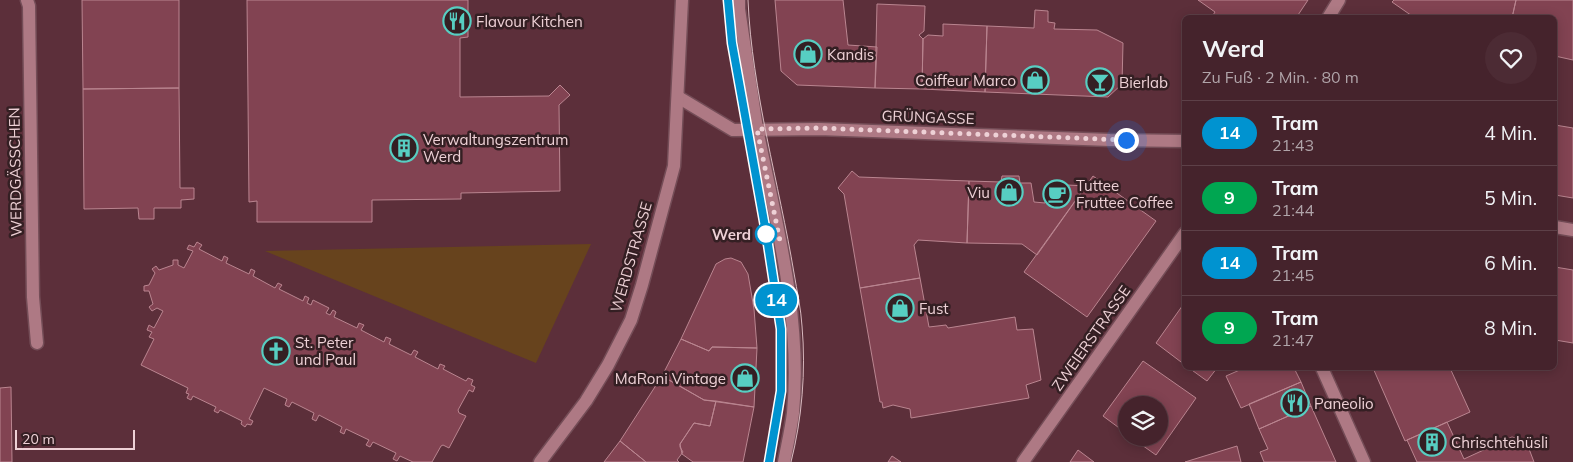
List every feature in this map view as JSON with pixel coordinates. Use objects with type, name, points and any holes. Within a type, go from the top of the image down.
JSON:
[{"type":"street","name":"WERDGÄSSCHEN","points":[[27,0],[29,16],[33,297],[37,343]]},
{"type":"street","name":"WERDSTRASSE","points":[[540,462],[586,401],[631,320],[642,285],[674,166],[682,0]]},
{"type":"street","points":[[739,0],[757,129],[788,278],[795,362],[793,414],[784,462]]},
{"type":"street","points":[[1330,15],[1339,0]]},
{"type":"street","name":"GRÜNGASSE","points":[[678,97],[733,130],[819,128],[1182,142]]},
{"type":"street","points":[[1557,227],[1573,230]]},
{"type":"street","name":"ZWEIERSTRASSE","points":[[1023,462],[1182,237]]},
{"type":"street","points":[[1323,370],[1364,462]]},
{"type":"shaded area","points":[[591,244],[536,363],[265,251]]},
{"type":"building","points":[[82,0],[179,0],[179,88],[83,89]]},
{"type":"building","name":"Verwaltungszentrum Werd","points":[[247,0],[468,0],[468,37],[460,38],[460,97],[549,96],[560,85],[570,95],[559,105],[560,191],[461,193],[461,199],[372,200],[372,222],[257,222],[257,201],[249,202]]},
{"type":"building","points":[[775,0],[843,0],[848,45],[877,47],[875,88],[797,85],[781,71]]},
{"type":"building","points":[[1198,0],[1308,0],[1298,15],[1213,15],[1215,12]]},
{"type":"building","points":[[1394,0],[1516,0],[1513,15],[1411,15],[1392,2]]},
{"type":"building","points":[[1516,0],[1573,0],[1573,60],[1557,56],[1557,15],[1513,15]]},
{"type":"building","points":[[877,4],[925,6],[924,31],[919,35],[923,39],[922,89],[875,88]]},
{"type":"building","points":[[1035,10],[1048,11],[1048,22],[1055,23],[1054,29],[1097,30],[1123,43],[1122,84],[1108,97],[985,92],[987,26],[1034,28]]},
{"type":"building","points":[[943,24],[987,26],[985,92],[922,89],[923,39],[928,35],[943,36]]},
{"type":"building","points":[[179,88],[180,188],[194,188],[194,199],[181,200],[181,208],[154,208],[154,219],[139,219],[138,208],[84,209],[83,89]]},
{"type":"building","points":[[1557,125],[1573,128],[1573,198],[1557,195]]},
{"type":"building","points":[[852,171],[859,177],[969,181],[967,243],[918,240],[914,245],[920,278],[860,288],[844,194],[838,188]]},
{"type":"building","points":[[1002,176],[1019,176],[1020,183],[1031,183],[1034,202],[1045,203],[1049,184],[1086,186],[1037,255],[1022,244],[967,243],[969,181],[1001,182]]},
{"type":"building","points":[[1093,176],[1156,221],[1087,317],[1024,272]]},
{"type":"building","name":"St. Peter und Paul","points":[[197,242],[202,245],[199,249],[222,261],[224,256],[228,258],[226,263],[249,274],[251,269],[255,271],[253,276],[275,288],[278,283],[282,285],[279,289],[303,301],[305,296],[309,298],[307,303],[311,305],[313,300],[329,308],[326,313],[330,315],[333,310],[336,312],[334,317],[357,328],[359,323],[364,325],[361,330],[384,342],[386,337],[391,339],[389,344],[411,355],[414,350],[418,352],[415,357],[438,369],[440,364],[445,366],[443,369],[466,381],[468,378],[473,380],[471,385],[475,387],[473,392],[469,390],[458,410],[459,413],[466,416],[449,448],[441,446],[432,462],[413,462],[400,456],[397,461],[393,459],[396,453],[373,442],[370,447],[366,445],[369,440],[346,429],[344,434],[340,432],[342,427],[319,415],[316,421],[312,419],[314,413],[292,402],[289,407],[285,405],[287,399],[264,388],[249,419],[253,421],[251,425],[247,424],[245,427],[241,424],[242,421],[220,410],[218,413],[214,411],[216,407],[193,396],[191,400],[187,398],[189,394],[186,393],[188,388],[141,365],[154,339],[149,337],[152,332],[147,330],[149,325],[154,328],[163,311],[157,308],[152,311],[149,307],[153,304],[149,291],[144,291],[144,286],[149,285],[155,273],[152,269],[156,266],[159,270],[173,265],[173,260],[178,260],[178,265],[184,268],[193,251],[187,249],[189,245],[194,247]]},
{"type":"building","points":[[731,258],[741,262],[748,274],[754,309],[757,348],[712,347],[709,351],[681,339],[716,264]]},
{"type":"building","points":[[1557,267],[1573,270],[1573,343],[1557,340]]},
{"type":"building","points":[[920,278],[929,327],[946,325],[948,328],[1015,317],[1017,330],[1033,329],[1041,380],[1026,385],[1029,398],[911,418],[910,409],[893,405],[883,408],[882,402],[880,402],[860,288]]},
{"type":"building","points":[[1182,306],[1182,363],[1156,343]]},
{"type":"building","points":[[681,339],[709,351],[712,347],[757,348],[754,407],[704,400],[662,376]]},
{"type":"building","points":[[1143,361],[1196,398],[1168,438],[1168,396],[1118,396],[1118,427],[1103,416]]},
{"type":"building","points":[[1192,370],[1215,370],[1207,381]]},
{"type":"building","points":[[1240,370],[1295,370],[1301,382],[1241,408],[1226,376]]},
{"type":"building","points":[[1374,370],[1451,370],[1470,412],[1405,441]]},
{"type":"building","points":[[662,376],[704,400],[716,401],[710,426],[694,423],[680,444],[683,452],[677,460],[679,462],[646,462],[620,441]]},
{"type":"building","points":[[1301,382],[1311,406],[1259,429],[1249,404]]},
{"type":"building","points":[[11,387],[12,462],[0,462],[0,388]]},
{"type":"building","points":[[716,401],[754,407],[743,462],[693,462],[682,454],[680,444],[694,423],[710,426]]},
{"type":"building","points":[[1311,406],[1336,462],[1264,462],[1260,452],[1268,449],[1259,429]]},
{"type":"building","name":"Chrischtehüsli","points":[[1447,422],[1464,459],[1512,437],[1526,441],[1534,462],[1417,462],[1407,440]]},
{"type":"building","points":[[620,441],[646,462],[604,462]]},
{"type":"building","points":[[1143,446],[1162,446],[1156,455]]},
{"type":"building","points":[[1237,446],[1241,462],[1185,462]]},
{"type":"building","points":[[1078,450],[1094,462],[1070,462]]},
{"type":"building","points":[[892,456],[901,462],[888,462]]},
{"type":"tram line","points":[[728,0],[732,43],[767,238],[781,329],[781,391],[769,462]]},
{"type":"tram line","name":"14","points":[[728,0],[732,43],[767,238],[781,329],[781,391],[777,424],[769,462]]},
{"type":"tram line","points":[[748,0],[760,103],[788,239],[801,320],[804,360],[802,395],[798,429],[791,462]]},
{"type":"place","name":"Flavour Kitchen","points":[[457,21]]},
{"type":"place","name":"Kandis","points":[[808,54]]},
{"type":"place","name":"Coiffeur Marco","points":[[1035,80]]},
{"type":"place","name":"Bierlab","points":[[1100,82]]},
{"type":"place","name":"Verwaltungszentrum Werd","points":[[404,148]]},
{"type":"place","name":"Viu","points":[[1009,192]]},
{"type":"place","name":"Tuttee Fruttee Coffee","points":[[1057,194]]},
{"type":"place","name":"Werd","points":[[766,234]]},
{"type":"place","name":"Fust","points":[[900,308]]},
{"type":"place","name":"St. Peter und Paul","points":[[276,351]]},
{"type":"place","name":"MaRoni Vintage","points":[[745,378]]},
{"type":"place","name":"Paneolio","points":[[1295,403]]},
{"type":"place","name":"Chrischtehüsli","points":[[1432,442]]},
{"type":"route","points":[[766,234],[780,241],[757,129],[819,128],[1126,140]]}]
